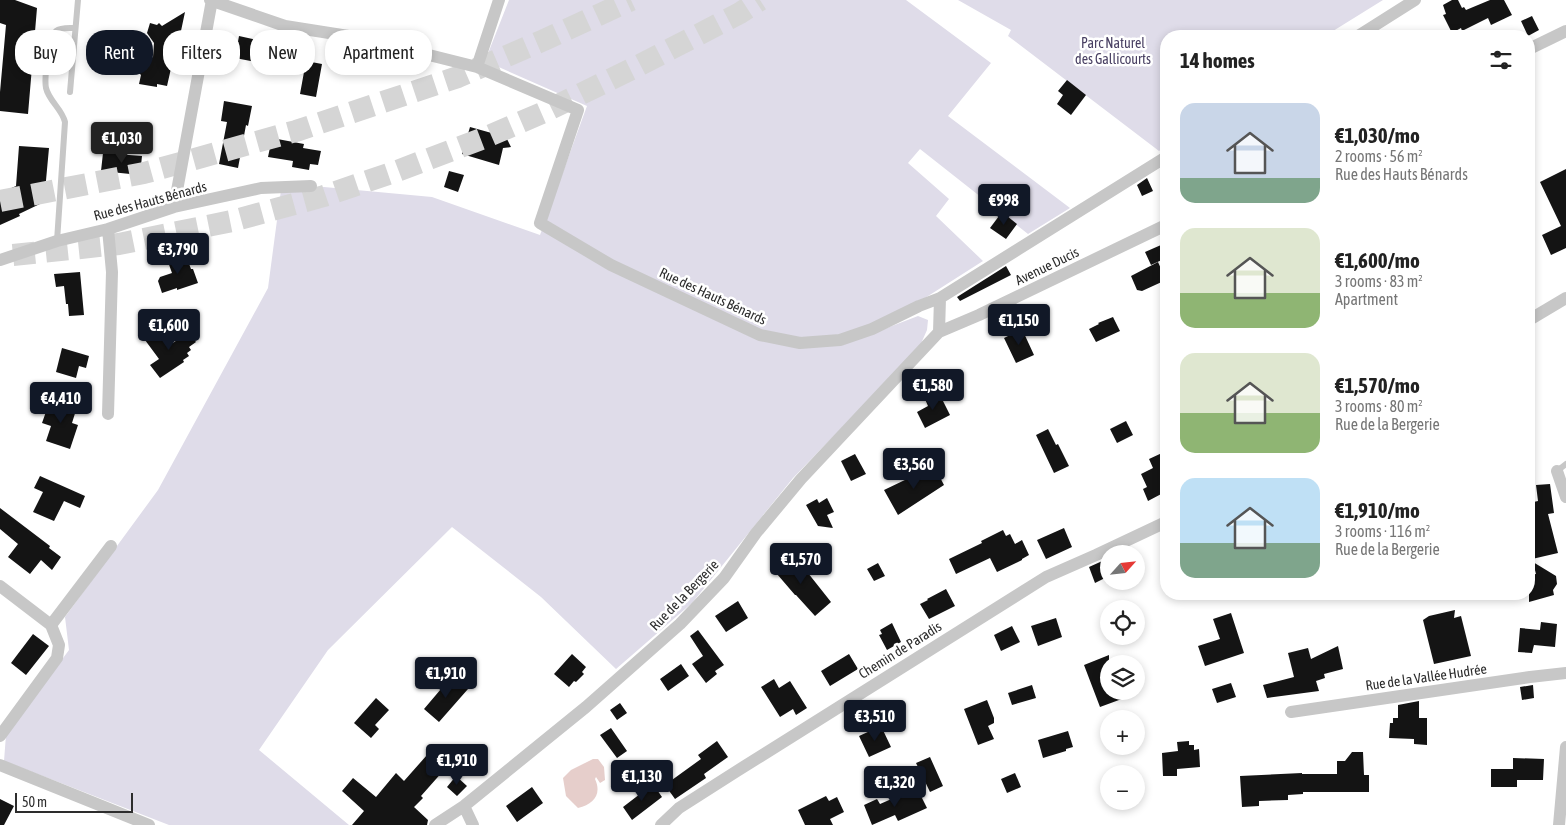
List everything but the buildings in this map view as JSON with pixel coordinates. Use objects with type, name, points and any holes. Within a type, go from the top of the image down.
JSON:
[{"type":"street","points":[[174,207],[211,0],[285,26],[361,38],[477,67],[499,0]]},
{"type":"street","points":[[1368,30],[1415,0]]},
{"type":"street","points":[[1535,46],[1566,31]]},
{"type":"street","name":"Rue des Hauts Bénards","points":[[477,67],[578,110],[540,223],[611,265],[760,335],[800,343],[840,340],[872,329],[940,298],[1160,161]]},
{"type":"street","name":"Rue des Hauts Bénards","points":[[0,260],[174,207],[261,188],[311,186]]},
{"type":"street","points":[[108,228],[112,282],[108,414]]},
{"type":"street","name":"Avenue Ducis","points":[[939,332],[979,315],[1160,228]]},
{"type":"street","points":[[939,332],[940,298]]},
{"type":"street","points":[[1535,316],[1566,298]]},
{"type":"street","name":"Rue de la Bergerie","points":[[435,825],[464,806],[586,707],[680,624],[724,578],[756,533],[801,479],[939,332]]},
{"type":"street","points":[[1562,467],[1566,497]]},
{"type":"street","name":"Chemin de Paradis","points":[[661,825],[679,808],[1046,577],[1160,525]]},
{"type":"street","points":[[51,626],[111,546]]},
{"type":"street","points":[[0,586],[51,626],[60,645],[57,658],[0,736]]},
{"type":"street","name":"Rue de la Vallée Hudrée","points":[[1291,712],[1566,673]]},
{"type":"street","points":[[1559,825],[1566,747]]},
{"type":"street","points":[[0,765],[149,825]]},
{"type":"street","points":[[464,806],[473,825]]},
{"type":"lane","points":[[70,92],[78,0]]},
{"type":"lane","points":[[57,242],[65,122],[64,116],[50,97],[46,88],[46,78],[51,42],[55,32],[59,29],[75,28]]},
{"type":"green space","points":[[509,0],[906,0],[991,63],[948,116],[1070,208],[1028,234],[920,149],[908,163],[949,199],[936,216],[983,261],[903,312],[840,346],[918,316],[928,320],[927,330],[919,348],[793,478],[692,603],[616,669],[541,597],[452,527],[328,650],[259,750],[349,825],[169,825],[4,761],[6,735],[69,650],[65,617],[158,490],[268,288],[281,190],[324,187],[432,197],[540,235],[587,106],[485,61]]},
{"type":"green space","name":"Parc Naturel des Gallicourts","points":[[958,0],[1383,0],[1335,30],[1160,30],[1159,151],[1008,36],[1011,30]]},
{"type":"shaded area","points":[[593,759],[598,759],[604,767],[605,780],[600,783],[596,777],[598,789],[595,798],[588,804],[578,808],[566,796],[563,778],[571,770]]},
{"type":"tunnel","points":[[0,201],[144,173],[296,131],[458,77],[631,0]]},
{"type":"tunnel","points":[[13,255],[119,244],[232,221],[324,196],[484,138],[542,113],[636,67],[740,13],[760,0]]}]
